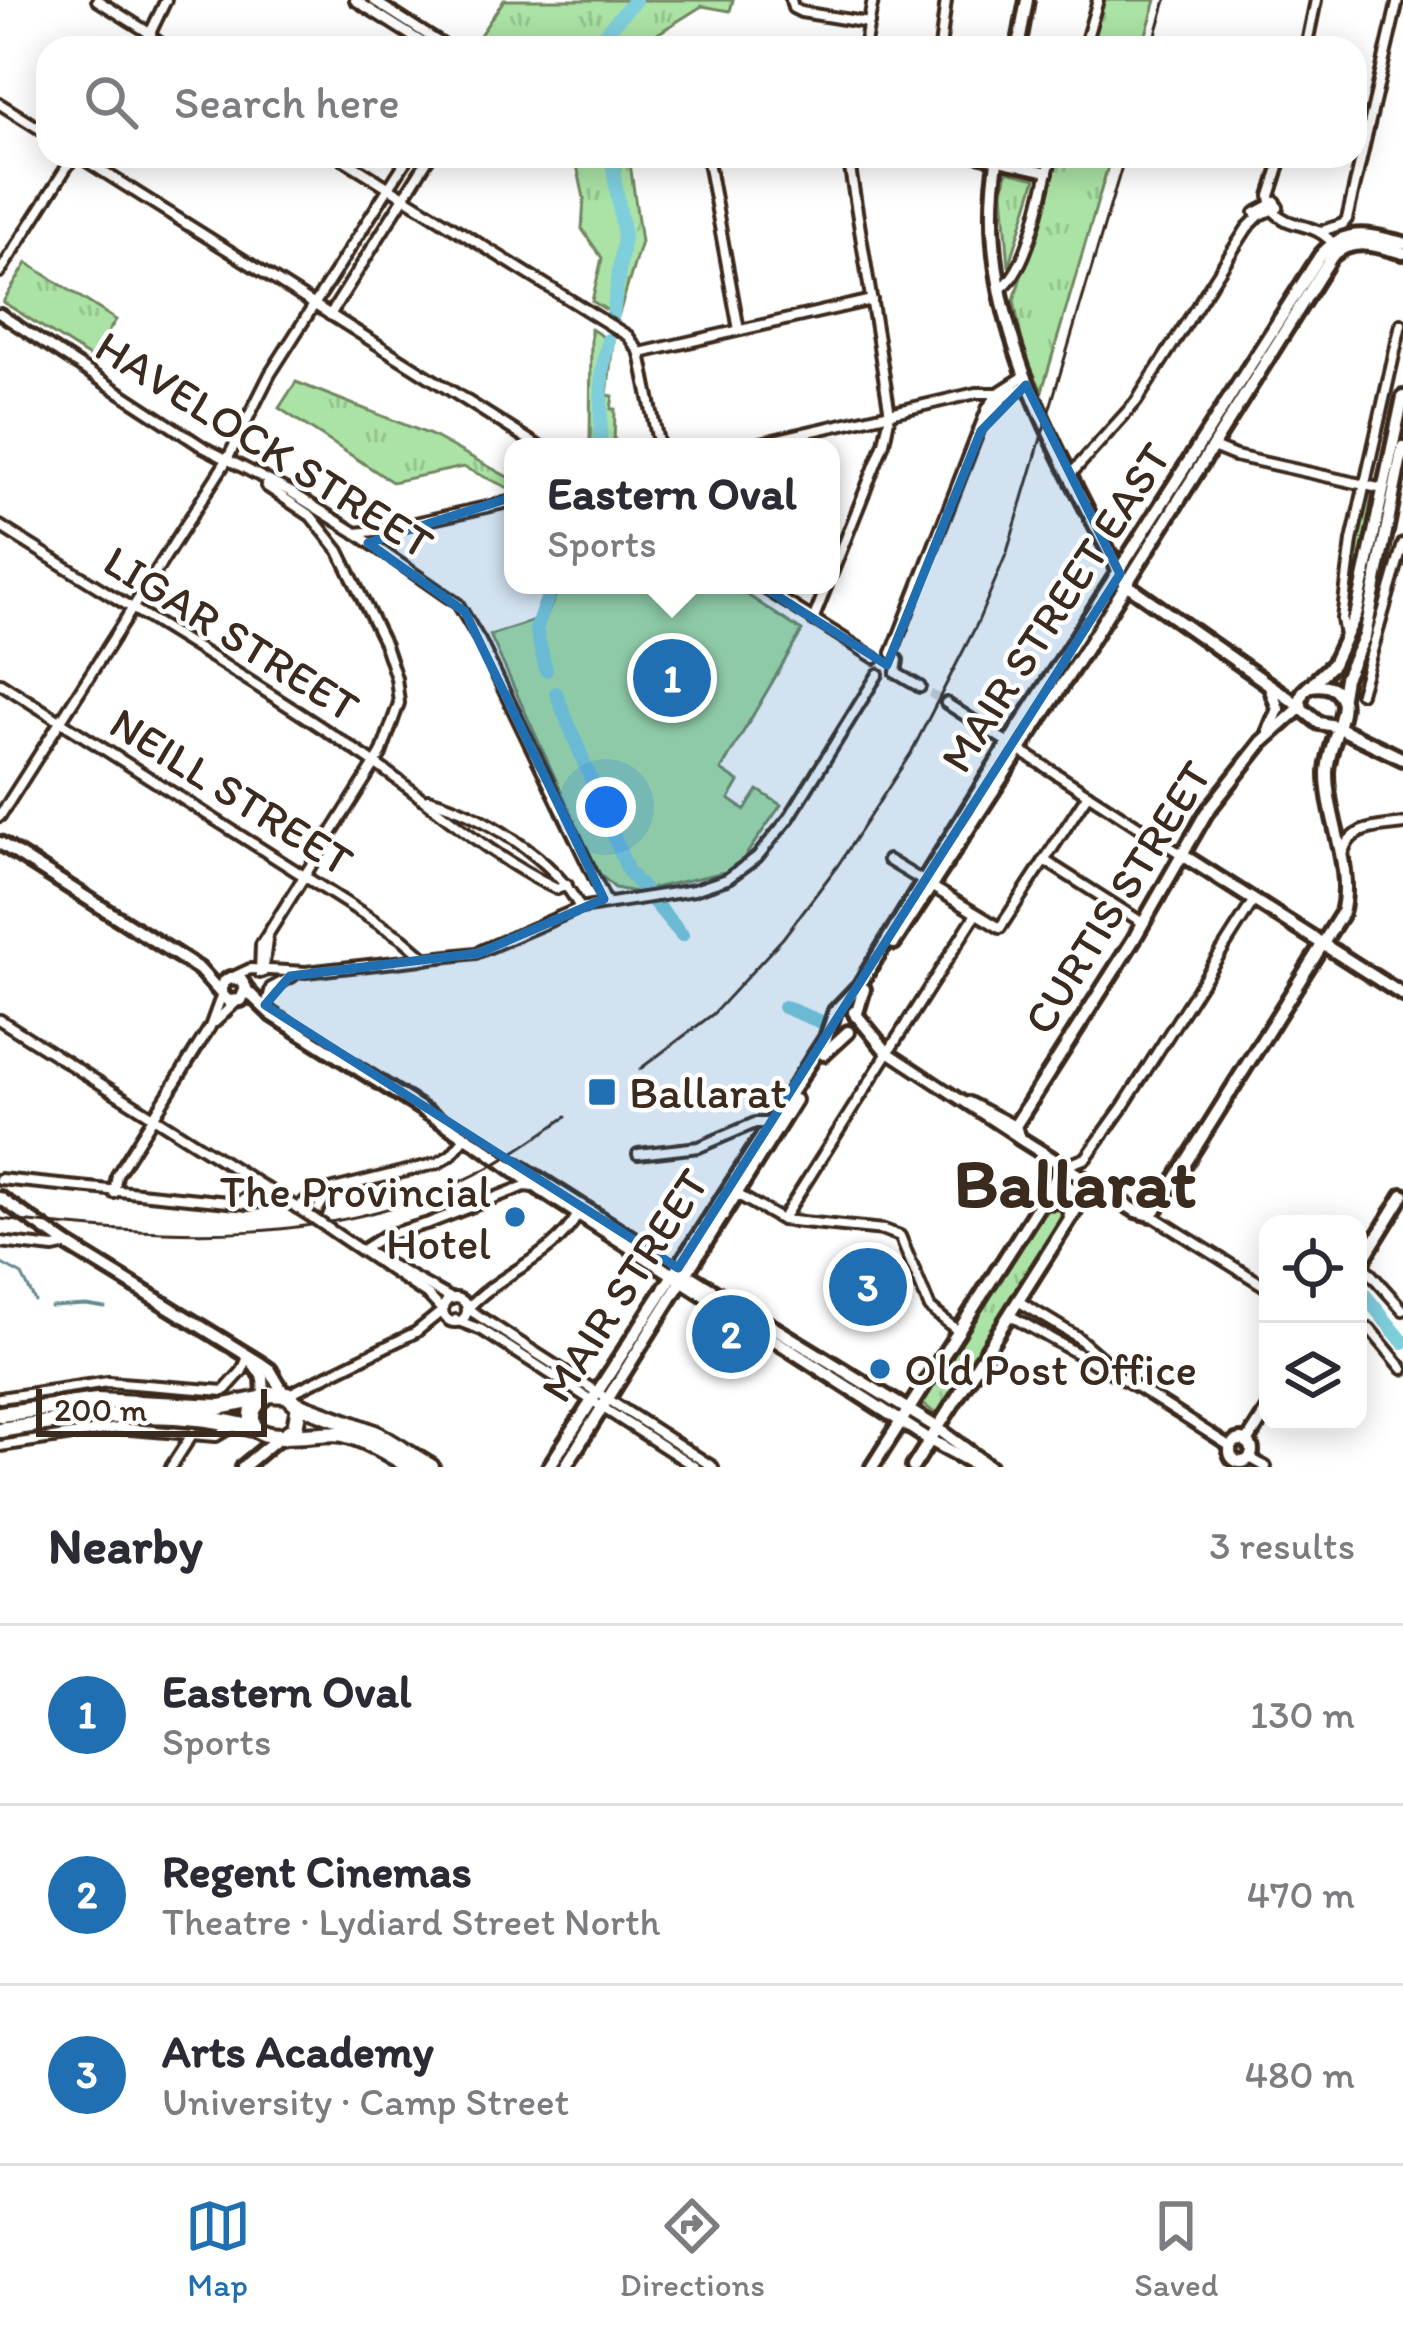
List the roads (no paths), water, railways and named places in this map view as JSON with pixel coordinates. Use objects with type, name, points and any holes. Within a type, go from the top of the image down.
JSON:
[{"type":"highway","points":[[256,1429],[252,1415],[262,1398]]},
{"type":"highway","points":[[0,1414],[98,1401],[230,1407],[262,1398],[290,1398],[375,1433],[431,1467]]},
{"type":"highway","points":[[280,1437],[297,1423],[290,1398]]},
{"type":"highway","points":[[98,1401],[120,1414]]},
{"type":"highway","points":[[0,1430],[87,1424],[120,1414],[236,1424],[280,1437],[320,1432],[345,1435],[410,1467]]},
{"type":"street","points":[[97,0],[150,35],[166,0]]},
{"type":"street","points":[[355,0],[412,36]]},
{"type":"street","points":[[373,0],[429,36]]},
{"type":"street","points":[[791,0],[798,11],[869,23]]},
{"type":"street","points":[[866,36],[873,0]]},
{"type":"street","points":[[942,36],[946,0]]},
{"type":"street","points":[[1020,36],[1027,0]]},
{"type":"street","points":[[1088,36],[1098,0]]},
{"type":"street","points":[[1308,36],[1316,0]]},
{"type":"street","points":[[1367,133],[1398,0]]},
{"type":"street","points":[[0,104],[36,126]]},
{"type":"street","points":[[0,272],[63,168]]},
{"type":"street","points":[[102,168],[526,438]]},
{"type":"street","points":[[359,168],[631,340],[640,353],[657,438]]},
{"type":"street","points":[[0,816],[226,460],[262,388],[401,168]]},
{"type":"street","points":[[330,315],[418,168]]},
{"type":"street","points":[[709,168],[740,330]]},
{"type":"street","points":[[840,553],[884,443],[890,414],[850,168]]},
{"type":"street","points":[[996,168],[993,205],[1008,333],[1024,381],[1123,579],[1319,723],[1339,718]]},
{"type":"street","points":[[1033,168],[1048,172]]},
{"type":"street","points":[[1000,289],[1016,272],[1049,168]]},
{"type":"street","points":[[1280,168],[1274,206],[1282,219],[1322,231],[1335,246]]},
{"type":"street","points":[[1322,231],[1347,219],[1359,168]]},
{"type":"street","points":[[1070,475],[1136,402],[1235,245],[1256,218],[1274,206]]},
{"type":"street","points":[[375,209],[390,219]]},
{"type":"street","points":[[1335,246],[1358,233],[1403,243]]},
{"type":"street","points":[[1335,246],[1358,243],[1403,253]]},
{"type":"street","name":"MAIR STREET EAST","points":[[1123,579],[1212,446],[1335,246]]},
{"type":"street","name":"MAIR STREET EAST","points":[[857,1017],[864,988],[928,884],[1335,246]]},
{"type":"street","points":[[640,353],[872,300]]},
{"type":"street","name":"HAVELOCK STREET","points":[[0,314],[226,460],[291,492],[355,532],[465,612],[606,902]]},
{"type":"street","points":[[1345,644],[1342,619],[1352,541],[1401,324]]},
{"type":"street","points":[[804,438],[967,396],[998,394],[1024,381]]},
{"type":"street","points":[[980,431],[1000,402],[1024,381]]},
{"type":"street","points":[[892,652],[986,413],[998,394]]},
{"type":"street","points":[[967,396],[982,402],[986,413]]},
{"type":"street","points":[[1301,706],[1300,698],[1331,667],[1345,644],[1357,612],[1393,491],[1403,397]]},
{"type":"street","points":[[1212,446],[1234,456],[1393,491]]},
{"type":"street","points":[[1151,1215],[1325,945],[1344,905],[1342,859],[1328,786],[1330,746],[1345,678],[1366,636],[1403,447]]},
{"type":"street","points":[[245,471],[318,524],[340,551],[375,621],[399,698],[393,729],[376,764],[258,951],[263,972]]},
{"type":"street","points":[[355,532],[504,503]]},
{"type":"street","name":"LIGAR STREET","points":[[0,526],[376,764],[427,799],[454,825],[540,881],[556,890],[567,885]]},
{"type":"street","points":[[368,543],[384,530]]},
{"type":"street","points":[[1360,693],[1403,544]]},
{"type":"street","points":[[1374,593],[1390,598]]},
{"type":"street","points":[[773,594],[875,658]]},
{"type":"street","points":[[813,620],[823,594]]},
{"type":"street","points":[[892,652],[899,664],[896,673],[878,674],[873,667],[875,658],[892,652]]},
{"type":"street","points":[[896,673],[920,687]]},
{"type":"street","points":[[114,1193],[117,1175],[210,1027],[223,983],[243,970],[306,972],[485,951],[580,908],[710,886],[751,862],[799,803],[878,674]]},
{"type":"street","points":[[1260,676],[1289,689],[1328,686],[1339,718],[1360,740]]},
{"type":"street","points":[[1260,676],[1278,706],[1262,742]]},
{"type":"street","name":"NEILL STREET","points":[[0,683],[403,939],[426,959]]},
{"type":"street","points":[[946,703],[1403,995]]},
{"type":"street","name":"CURTIS STREET","points":[[1017,1132],[1215,800],[1262,742],[1301,706]]},
{"type":"street","points":[[1330,746],[1343,737],[1360,740],[1403,759]]},
{"type":"street","points":[[888,860],[1000,928],[1088,794]]},
{"type":"street","name":"LIGAR STREET","points":[[427,799],[471,816],[535,856],[567,885],[580,908]]},
{"type":"street","points":[[1342,859],[1346,842],[1355,833],[1403,824]]},
{"type":"street","points":[[0,843],[200,969],[236,1002],[269,1012]]},
{"type":"street","points":[[1043,860],[1143,923]]},
{"type":"street","name":"MAIR STREET EAST","points":[[835,1014],[928,884]]},
{"type":"street","points":[[872,1467],[1064,1166],[1086,1158],[1254,899]]},
{"type":"street","points":[[1123,910],[1152,907]]},
{"type":"street","points":[[782,1220],[885,1050],[976,914]]},
{"type":"street","points":[[200,969],[241,980],[269,1012],[681,1274],[930,1440],[986,1466]]},
{"type":"street","points":[[210,1027],[236,1002],[251,978],[263,972]]},
{"type":"street","points":[[269,1012],[266,998],[273,987],[306,972]]},
{"type":"street","points":[[885,1050],[849,1008],[835,1014],[836,1029],[885,1050],[1064,1166],[1259,1282]]},
{"type":"street","name":"MAIR STREET","points":[[549,1467],[600,1400],[681,1274],[826,1038],[835,1014]]},
{"type":"street","points":[[848,1032],[857,1017]]},
{"type":"street","points":[[0,1020],[312,1216],[429,1296],[456,1320],[472,1324],[553,1370],[694,1462],[712,1467]]},
{"type":"street","name":"MAIR STREET","points":[[732,1191],[830,1045],[848,1032]]},
{"type":"street","points":[[638,1154],[699,1147],[755,1123],[772,1123]]},
{"type":"street","points":[[297,1208],[309,1196],[438,1163],[452,1155],[466,1137]]},
{"type":"street","points":[[521,1172],[541,1190]]},
{"type":"street","points":[[494,1197],[521,1172]]},
{"type":"street","points":[[14,1207],[12,1193],[21,1183]]},
{"type":"street","points":[[0,1184],[258,1203],[274,1193]]},
{"type":"street","points":[[237,1202],[255,1196],[263,1186]]},
{"type":"street","points":[[375,1258],[388,1240],[402,1232],[524,1186],[581,1210]]},
{"type":"street","points":[[913,1467],[1070,1218],[1097,1186]]},
{"type":"street","points":[[312,1216],[324,1197],[335,1190]]},
{"type":"street","points":[[732,1191],[782,1220],[884,1230],[900,1236],[930,1308],[959,1332]]},
{"type":"street","points":[[1367,1254],[1403,1195]]},
{"type":"street","points":[[0,1198],[270,1370],[290,1398],[416,1332],[452,1299]]},
{"type":"street","points":[[1042,1202],[1065,1202],[1070,1218]]},
{"type":"street","points":[[456,1320],[488,1288],[560,1240],[581,1210]]},
{"type":"street","points":[[362,1250],[383,1236],[402,1232]]},
{"type":"street","points":[[0,1242],[54,1248],[68,1245]]},
{"type":"street","points":[[375,1258],[462,1300],[553,1370]]},
{"type":"street","points":[[1367,1273],[1403,1310]]},
{"type":"street","points":[[681,1274],[909,1409],[986,1466]]},
{"type":"street","points":[[1018,1301],[1076,1336],[1137,1387]]},
{"type":"street","points":[[1009,1315],[1231,1447]]},
{"type":"street","points":[[1367,1331],[1403,1369]]},
{"type":"street","points":[[0,1398],[123,1382],[226,1391],[248,1357]]},
{"type":"street","points":[[248,1357],[263,1377],[262,1398]]},
{"type":"street","points":[[123,1382],[143,1402]]},
{"type":"street","points":[[96,1384],[98,1401]]},
{"type":"street","name":"MAIR STREET","points":[[565,1467],[600,1400]]},
{"type":"street","points":[[1247,1442],[1259,1423]]},
{"type":"street","points":[[0,1446],[87,1424],[216,1436],[236,1424]]},
{"type":"street","points":[[242,1467],[256,1429]]},
{"type":"street","points":[[171,1467],[193,1433]]},
{"type":"street","points":[[242,1467],[280,1437]]},
{"type":"street","points":[[1231,1447],[1247,1442]]},
{"type":"street","points":[[1247,1442],[1250,1458]]},
{"type":"street","points":[[1231,1447],[1233,1464],[1250,1458],[1266,1467]]},
{"type":"waterway","points":[[603,36],[635,0]]},
{"type":"waterway","points":[[613,168],[624,237],[613,314]]},
{"type":"waterway","points":[[600,438],[608,340]]},
{"type":"waterway","points":[[546,670],[536,629],[549,594]]},
{"type":"waterway","points":[[556,693],[628,871],[682,935]]},
{"type":"waterway","points":[[784,1007],[819,1021]]},
{"type":"waterway","points":[[0,1263],[22,1275],[35,1301]]},
{"type":"waterway","points":[[1367,1298],[1403,1342]]},
{"type":"waterway","points":[[51,1307],[105,1308]]},
{"type":"tunnel","points":[[920,687],[946,703]]},
{"type":"railway","points":[[1156,36],[1166,0]]},
{"type":"railway","points":[[640,1069],[713,1014],[783,938],[838,865],[911,753],[977,624],[1007,552],[1121,168]]},
{"type":"railway","points":[[0,1219],[187,1233],[310,1225],[370,1214],[430,1195],[488,1168],[566,1117]]},
{"type":"place","name":"Eastern Oval","points":[[672,678]]},
{"type":"place","name":"Ballarat","points":[[602,1092]]},
{"type":"place","name":"The Provincial Hotel","points":[[515,1217]]},
{"type":"place","name":"Arts Academy","points":[[868,1287]]},
{"type":"place","name":"Regent Cinemas","points":[[731,1334]]},
{"type":"place","name":"Old Post Office","points":[[880,1369]]},
{"type":"district","name":"Ballarat","points":[[1075,1182]]}]
